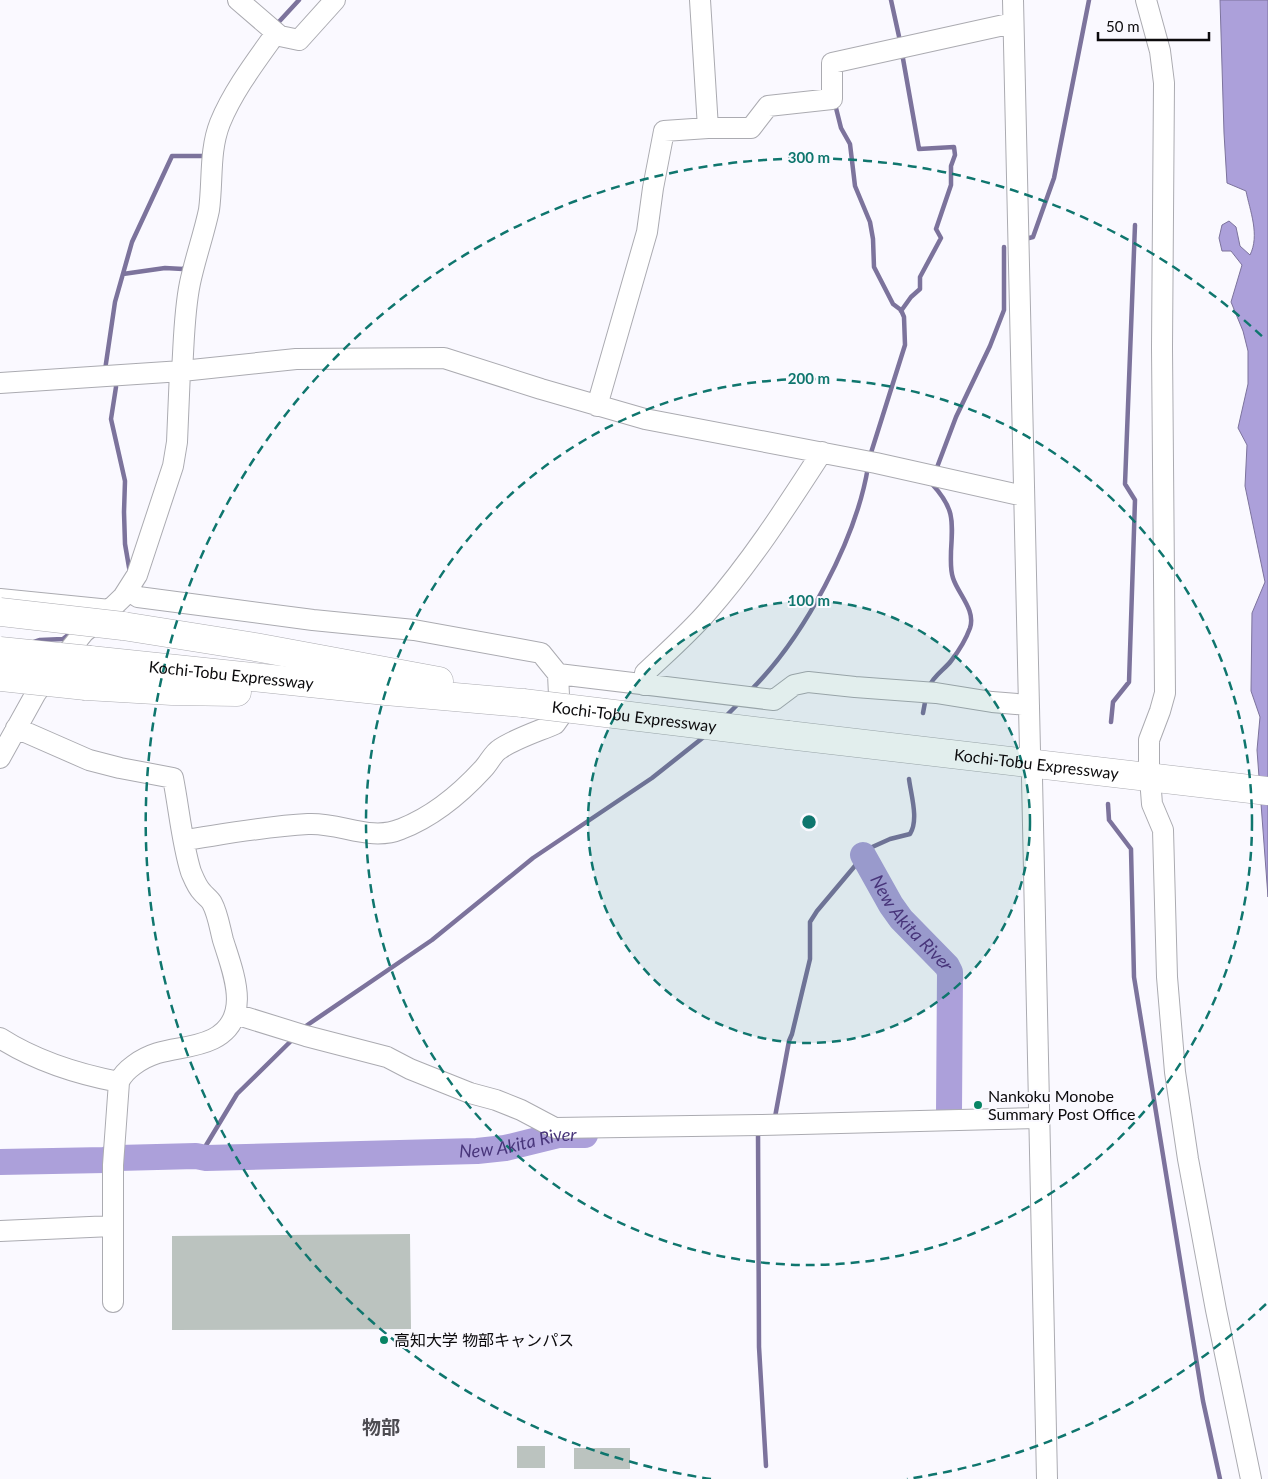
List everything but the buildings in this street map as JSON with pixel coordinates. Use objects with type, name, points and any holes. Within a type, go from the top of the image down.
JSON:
[{"type":"highway","points":[[0,612],[116,618],[255,647],[434,679],[523,703]]},
{"type":"highway","points":[[0,651],[88,673]]},
{"type":"highway","points":[[0,677],[88,673]]},
{"type":"highway","name":"Kochi-Tobu Expressway","points":[[88,673],[206,691],[386,691],[523,703],[788,735],[1162,786],[1268,791]]},
{"type":"street","points":[[238,0],[280,36],[299,40],[335,0]]},
{"type":"street","points":[[700,0],[708,128]]},
{"type":"street","points":[[1013,0],[1030,750]]},
{"type":"street","points":[[1146,0],[1160,51],[1164,83],[1162,358],[1164,693],[1160,711],[1149,740],[1149,766]]},
{"type":"street","points":[[598,406],[647,232],[652,188],[664,131],[751,128],[768,106],[832,98],[832,63],[1014,23]]},
{"type":"street","points":[[0,758],[36,693],[84,632],[116,618],[128,590],[137,575],[174,466],[187,298],[208,211],[212,150],[215,136],[220,122],[244,79],[276,32]]},
{"type":"street","points":[[0,382],[181,370],[296,358],[444,358],[645,419],[822,452],[1024,496]]},
{"type":"street","points":[[644,684],[645,674],[707,613],[741,571],[822,452]]},
{"type":"street","points":[[128,590],[138,597],[313,620],[414,630],[540,653],[558,674],[560,717],[555,724],[498,749],[484,768],[462,789],[422,818],[402,829],[374,834],[335,826],[310,824],[184,840]]},
{"type":"street","points":[[0,598],[116,618]]},
{"type":"street","points":[[558,674],[774,700],[794,685],[808,682],[855,688],[936,693],[992,702],[1029,705]]},
{"type":"street","points":[[0,689],[36,693]]},
{"type":"street","points":[[16,728],[89,760],[173,778],[188,861],[201,892],[212,903],[236,984],[237,1002],[235,1014],[227,1027],[212,1040],[152,1054],[131,1067],[119,1082],[113,1165],[113,1302]]},
{"type":"street","points":[[1032,778],[1047,1479]]},
{"type":"street","points":[[1162,786],[1152,804],[1163,830],[1167,977],[1175,1072],[1185,1140],[1216,1310],[1251,1479]]},
{"type":"street","points":[[235,1014],[306,1036],[387,1057],[410,1070],[470,1093],[511,1105],[555,1128],[1038,1118]]},
{"type":"street","points":[[0,1038],[20,1051],[49,1062],[96,1078],[119,1082]]},
{"type":"street","points":[[0,1231],[112,1226]]},
{"type":"shaded area","points":[[1220,0],[1268,0],[1268,897],[1257,750],[1260,717],[1251,691],[1252,613],[1265,582],[1245,486],[1247,445],[1238,428],[1248,384],[1248,351],[1243,331],[1231,302],[1242,265],[1231,251],[1222,251],[1219,238],[1222,225],[1229,221],[1236,227],[1240,246],[1250,255],[1253,247],[1254,231],[1246,191],[1227,183]]},
{"type":"waterway","points":[[276,25],[299,0]]},
{"type":"waterway","points":[[891,0],[900,41]]},
{"type":"waterway","points":[[1029,238],[1033,237],[1054,178],[1089,0]]},
{"type":"waterway","points":[[901,311],[911,297],[920,289],[920,277],[941,238],[936,229],[951,185],[951,166],[955,155],[954,147],[919,149],[902,53]]},
{"type":"waterway","points":[[836,108],[841,128],[850,144],[855,186],[870,222],[874,267],[893,304],[901,310],[904,317],[905,345],[870,456]]},
{"type":"waterway","points":[[105,370],[115,302],[132,242],[172,156],[204,156],[205,152]]},
{"type":"waterway","points":[[1111,722],[1113,702],[1129,682],[1135,500],[1125,484],[1135,225]]},
{"type":"waterway","points":[[936,470],[956,417],[990,346],[1004,310],[1004,247]]},
{"type":"waterway","points":[[123,274],[165,268],[183,269],[185,267]]},
{"type":"waterway","points":[[115,381],[116,387],[111,419],[125,481],[125,544],[130,573]]},
{"type":"waterway","points":[[751,690],[790,643],[825,586],[840,556],[852,525],[862,495],[868,467]]},
{"type":"waterway","points":[[929,687],[959,650],[970,628],[971,621],[969,608],[952,575],[951,514],[945,500],[932,482]]},
{"type":"waterway","points":[[34,642],[63,639],[73,631]]},
{"type":"waterway","points":[[923,713],[926,697]]},
{"type":"waterway","points":[[725,717],[739,703]]},
{"type":"waterway","points":[[303,1028],[432,940],[533,858],[652,778],[705,736]]},
{"type":"waterway","points":[[775,1117],[789,1041],[810,959],[810,922],[870,848],[890,839],[910,834],[913,828],[914,815],[909,779]]},
{"type":"waterway","points":[[1108,804],[1109,820],[1131,849],[1134,977],[1203,1401],[1220,1479]]},
{"type":"waterway","name":"New Akita River","points":[[863,855],[901,919],[947,966],[950,972],[949,1113]]},
{"type":"waterway","points":[[199,1157],[237,1094],[293,1039]]},
{"type":"waterway","points":[[758,1132],[759,1347],[766,1466]]},
{"type":"waterway","name":"New Akita River","points":[[118,1158],[196,1156],[206,1158],[477,1151],[505,1148],[558,1135],[585,1135]]},
{"type":"waterway","name":"New Akita River","points":[[0,1162],[105,1160],[110,1158]]},
{"type":"place","name":"Nankoku Monobe Summary Post Office","points":[[978,1105]]},
{"type":"place","name":"高知大学 物部キャンパス","points":[[384,1340]]},
{"type":"district","name":"物部","points":[[381,1427]]}]
